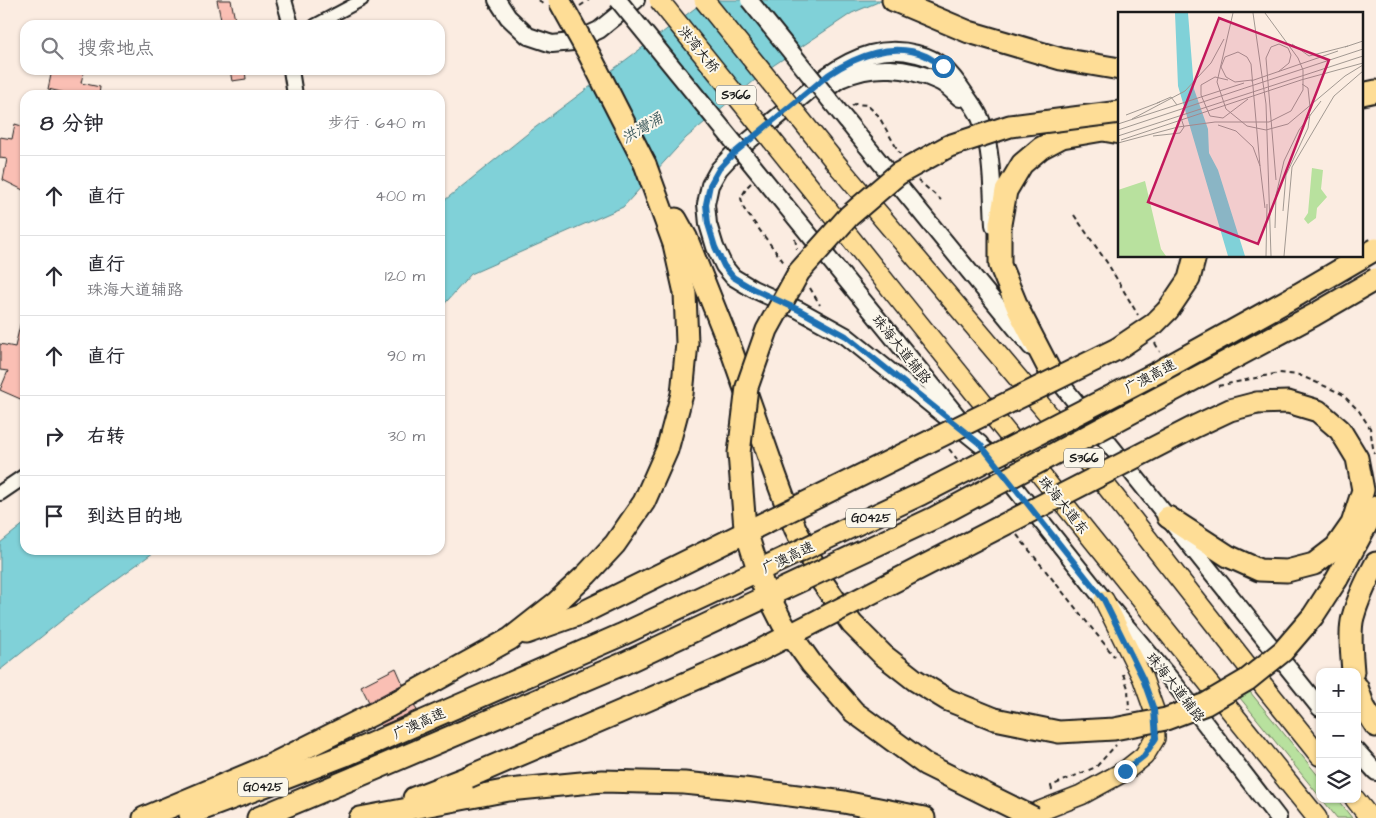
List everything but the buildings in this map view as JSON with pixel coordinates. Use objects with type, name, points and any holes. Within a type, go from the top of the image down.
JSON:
[{"type":"highway","points":[[559,0],[645,164],[732,352],[795,528],[823,583],[852,624],[883,655],[915,680],[948,700],[995,719],[1059,732],[1114,729],[1166,720],[1206,704],[1247,680],[1283,651],[1313,616],[1337,579],[1376,507]]},
{"type":"highway","points":[[893,0],[969,32],[1062,59],[1111,68]]},
{"type":"highway","points":[[1034,818],[925,764],[854,712],[810,663],[783,624],[764,585],[745,528],[739,453],[743,416],[747,387],[767,330],[799,272],[849,216],[898,174],[949,146],[1010,126],[1118,112]]},
{"type":"highway","points":[[1050,371],[1019,311],[1000,265],[1000,224],[1006,191],[1022,164],[1041,148],[1062,137],[1103,130],[1118,133]]},
{"type":"highway","points":[[510,639],[588,574],[615,544],[644,502],[668,450],[682,394],[687,342],[680,240]]},
{"type":"highway","name":"广澳高速","points":[[1364,256],[1376,249]]},
{"type":"highway","points":[[144,818],[273,764],[389,706],[510,639],[580,614],[1117,349],[1154,324],[1168,310],[1189,279],[1194,258]]},
{"type":"highway","name":"广澳高速","points":[[178,818],[348,754],[620,635],[921,494],[1162,370],[1360,258]]},
{"type":"highway","name":"广澳高速","points":[[258,818],[624,663],[934,518],[1314,315],[1376,279]]},
{"type":"highway","points":[[363,817],[468,777],[755,653],[1230,410],[1256,403],[1288,402],[1318,410],[1340,430],[1357,458],[1363,490],[1352,524],[1336,547],[1314,564],[1287,571],[1260,570],[1228,556],[1168,517]]},
{"type":"highway","points":[[1353,668],[1351,652],[1353,618],[1365,584],[1376,563]]},
{"type":"highway","points":[[1361,698],[1376,726]]},
{"type":"highway","points":[[363,817],[509,790],[602,781],[684,783],[744,788],[844,802],[924,818]]},
{"type":"main road","points":[[497,0],[508,17],[528,36],[552,44],[573,42],[599,30],[636,0]]},
{"type":"main road","name":"珠海大道辅路","points":[[618,0],[980,444],[1104,600],[1177,687],[1278,818]]},
{"type":"main road","name":"洪湾大桥","points":[[659,0],[814,191]]},
{"type":"main road","name":"S366","points":[[704,0],[840,168],[1067,436],[1316,751]]},
{"type":"main road","points":[[749,0],[1168,517],[1316,703]]},
{"type":"main road","points":[[980,444],[846,336],[799,310],[753,289],[740,276],[725,251],[716,217],[717,194],[726,175],[742,159],[841,78],[863,71],[886,68],[910,71],[940,81],[981,118],[989,153],[994,242],[1000,265]]},
{"type":"main road","name":"珠海大道东","points":[[814,191],[1317,818]]},
{"type":"main road","points":[[1022,818],[1081,795],[1125,771],[1144,756],[1156,738],[1154,710],[1143,679],[1104,600]]},
{"type":"main road","points":[[1361,755],[1376,772]]},
{"type":"main road","points":[[1358,803],[1370,818]]},
{"type":"street","points":[[284,0],[290,20]]},
{"type":"street","points":[[324,20],[362,0]]},
{"type":"street","points":[[292,75],[294,90]]},
{"type":"street","points":[[0,493],[20,479]]},
{"type":"path","points":[[1074,215],[1108,264],[1143,322]]},
{"type":"path","points":[[792,231],[797,249]]},
{"type":"path","points":[[1152,338],[1157,347]]},
{"type":"green space","points":[[1246,687],[1316,773],[1316,792],[1236,693]]},
{"type":"green space","points":[[1325,803],[1340,803],[1352,818],[1337,818]]},
{"type":"water","name":"洪灣涌","points":[[706,0],[883,0],[852,13],[768,69],[686,138],[623,207],[471,274],[445,303],[445,200],[532,130]]},
{"type":"water","points":[[20,527],[20,555],[150,555],[81,605],[0,670],[0,543]]},
{"type":"route","points":[[943,66],[926,56],[893,50],[876,52],[844,64],[828,75],[733,154],[719,169],[710,185],[706,204],[708,224],[715,247],[724,266],[733,277],[846,336],[980,444],[1104,600],[1143,679],[1154,710],[1156,738],[1144,756],[1125,771]]}]
